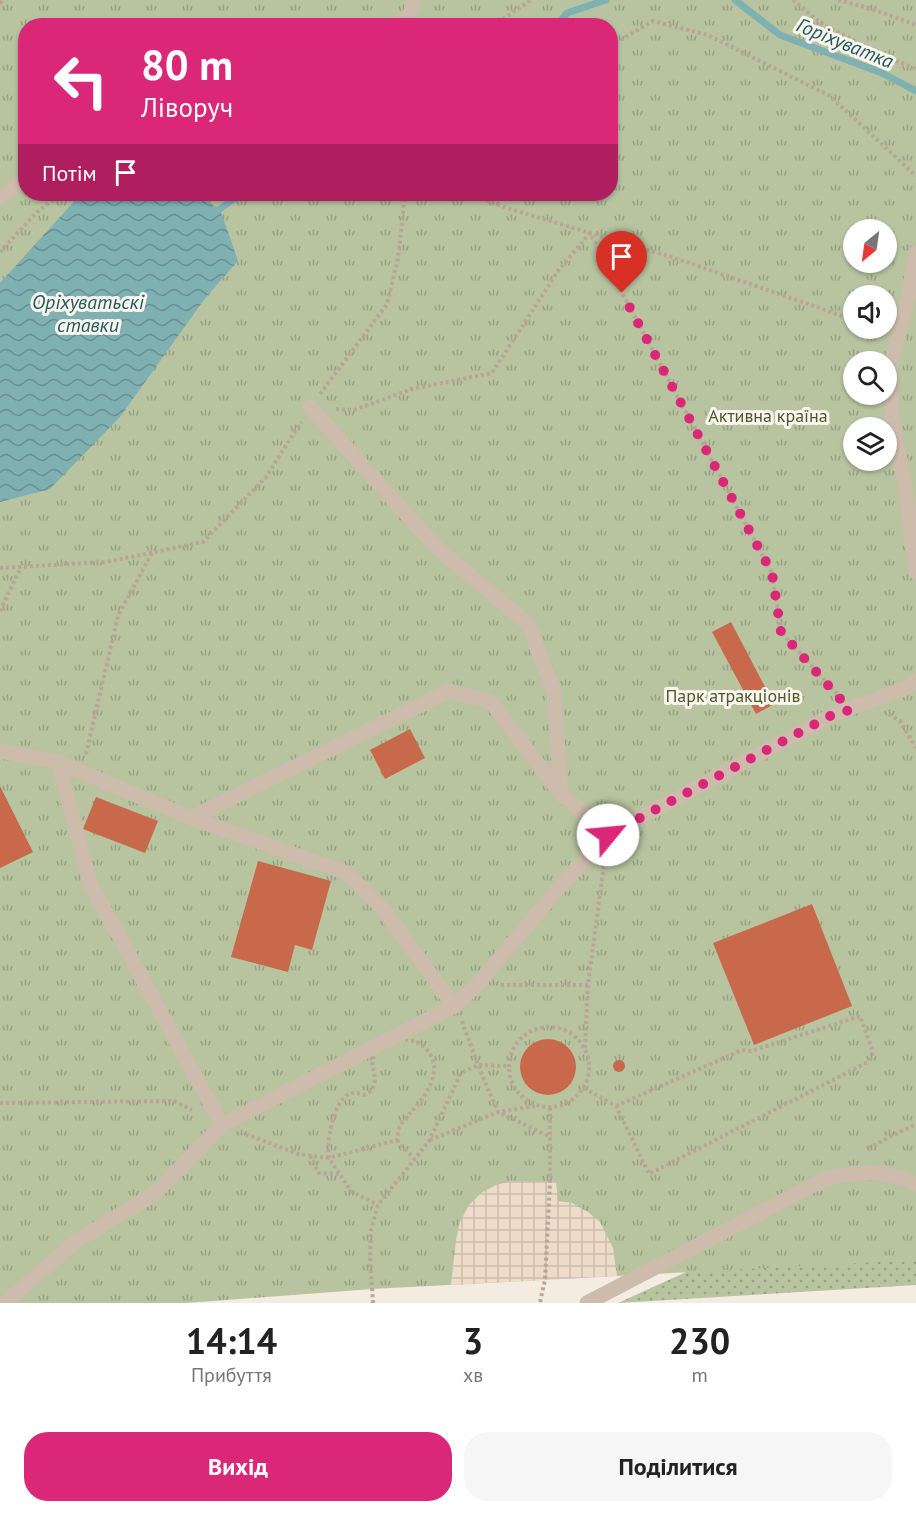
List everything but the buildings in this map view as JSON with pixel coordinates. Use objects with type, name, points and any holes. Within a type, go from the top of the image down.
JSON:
[{"type":"street","points":[[409,18],[414,0]]},
{"type":"street","points":[[0,197],[18,184]]},
{"type":"street","points":[[916,253],[907,302],[890,369],[892,418],[905,484],[916,572]]},
{"type":"street","points":[[310,407],[436,548],[528,624],[554,692],[561,794]]},
{"type":"street","points":[[5,1303],[76,1241],[153,1195],[222,1125],[454,1006],[477,985],[564,882],[608,835],[834,714],[872,702],[904,689],[916,681]]},
{"type":"street","points":[[191,818],[449,691],[491,702],[561,794],[608,835]]},
{"type":"street","points":[[0,751],[58,762],[191,818],[347,873],[382,909],[454,1006]]},
{"type":"street","points":[[58,762],[90,883],[222,1125]]},
{"type":"street","points":[[587,1303],[825,1179],[856,1172],[887,1175],[916,1184]]},
{"type":"path","points":[[0,3],[5,0]]},
{"type":"path","points":[[505,18],[531,0]]},
{"type":"path","points":[[793,0],[822,24],[880,54],[916,69]]},
{"type":"path","points":[[838,0],[870,8],[916,25]]},
{"type":"path","points":[[618,41],[653,21],[708,35],[830,96],[916,176]]},
{"type":"path","points":[[0,252],[36,213],[51,201]]},
{"type":"path","points":[[0,568],[105,562],[203,542],[266,477],[310,407],[387,304],[398,260],[404,201]]},
{"type":"path","points":[[488,201],[675,258],[843,316]]},
{"type":"path","points":[[310,407],[354,410],[412,389],[492,373],[558,271],[590,233]]},
{"type":"path","points":[[590,233],[772,573],[781,632],[850,710]]},
{"type":"path","points":[[82,772],[117,616],[152,553]]},
{"type":"path","points":[[0,611],[21,566]]},
{"type":"path","points":[[872,702],[900,721],[916,748]]},
{"type":"path","points":[[585,1049],[588,985],[608,835]]},
{"type":"path","points":[[477,985],[588,985]]},
{"type":"path","points":[[454,1006],[462,1020],[498,1112],[551,1137]]},
{"type":"path","points":[[584,1088],[616,1106],[649,1174],[868,1062],[873,1052],[860,1016],[751,1052],[742,1050],[616,1106]]},
{"type":"path","points":[[429,1141],[498,1112],[537,1106],[550,1108],[569,1101],[584,1088],[589,1062],[585,1049],[577,1038],[553,1027],[540,1028],[528,1033],[511,1053],[510,1079],[516,1091],[525,1100],[537,1106]]},
{"type":"path","points":[[378,1205],[351,1191],[329,1158],[327,1148],[337,1110],[342,1101],[349,1095],[357,1093],[364,1095],[371,1091],[375,1083],[372,1065],[377,1048],[393,1039],[406,1039],[416,1041],[426,1048],[433,1059],[434,1074],[430,1087],[421,1101],[400,1125],[397,1140]]},
{"type":"path","points":[[373,1303],[371,1230],[378,1205],[429,1141],[461,1073],[478,1065],[509,1066]]},
{"type":"path","points":[[0,1103],[174,1101],[194,1110]]},
{"type":"path","points":[[540,1302],[545,1280],[551,1137],[550,1108]]},
{"type":"path","points":[[868,1148],[916,1124]]},
{"type":"path","points":[[222,1125],[298,1154],[329,1158],[397,1140]]},
{"type":"path","points":[[397,1140],[414,1159]]},
{"type":"path","points":[[310,1156],[319,1173],[340,1174]]},
{"type":"green space","points":[[0,0],[916,0],[916,1260],[372,1289],[186,1303],[0,1303]]},
{"type":"green space","points":[[840,1202],[916,1215],[916,1285],[618,1303]]},
{"type":"shaded area","points":[[512,1181],[556,1182],[558,1201],[572,1203],[600,1222],[613,1248],[617,1276],[451,1285],[460,1222],[469,1205],[481,1193],[496,1185]]},
{"type":"water","name":"Оріхуватьскі ставки","points":[[74,201],[207,201],[220,209],[238,261],[206,297],[120,417],[50,489],[0,502],[0,283]]},
{"type":"waterway","name":"Горіхуватка","points":[[563,18],[567,13],[606,0]]},
{"type":"waterway","name":"Горіхуватка","points":[[735,0],[780,35],[882,73],[916,91]]},
{"type":"waterway","name":"Горіхуватка","points":[[214,213],[231,201]]},
{"type":"route","points":[[608,835],[834,714],[850,710],[781,632],[772,573],[622,293]]},
{"type":"park label","name":"Активна країна","points":[[768,415]]},
{"type":"park label","name":"Парк атракціонів","points":[[733,695]]}]
